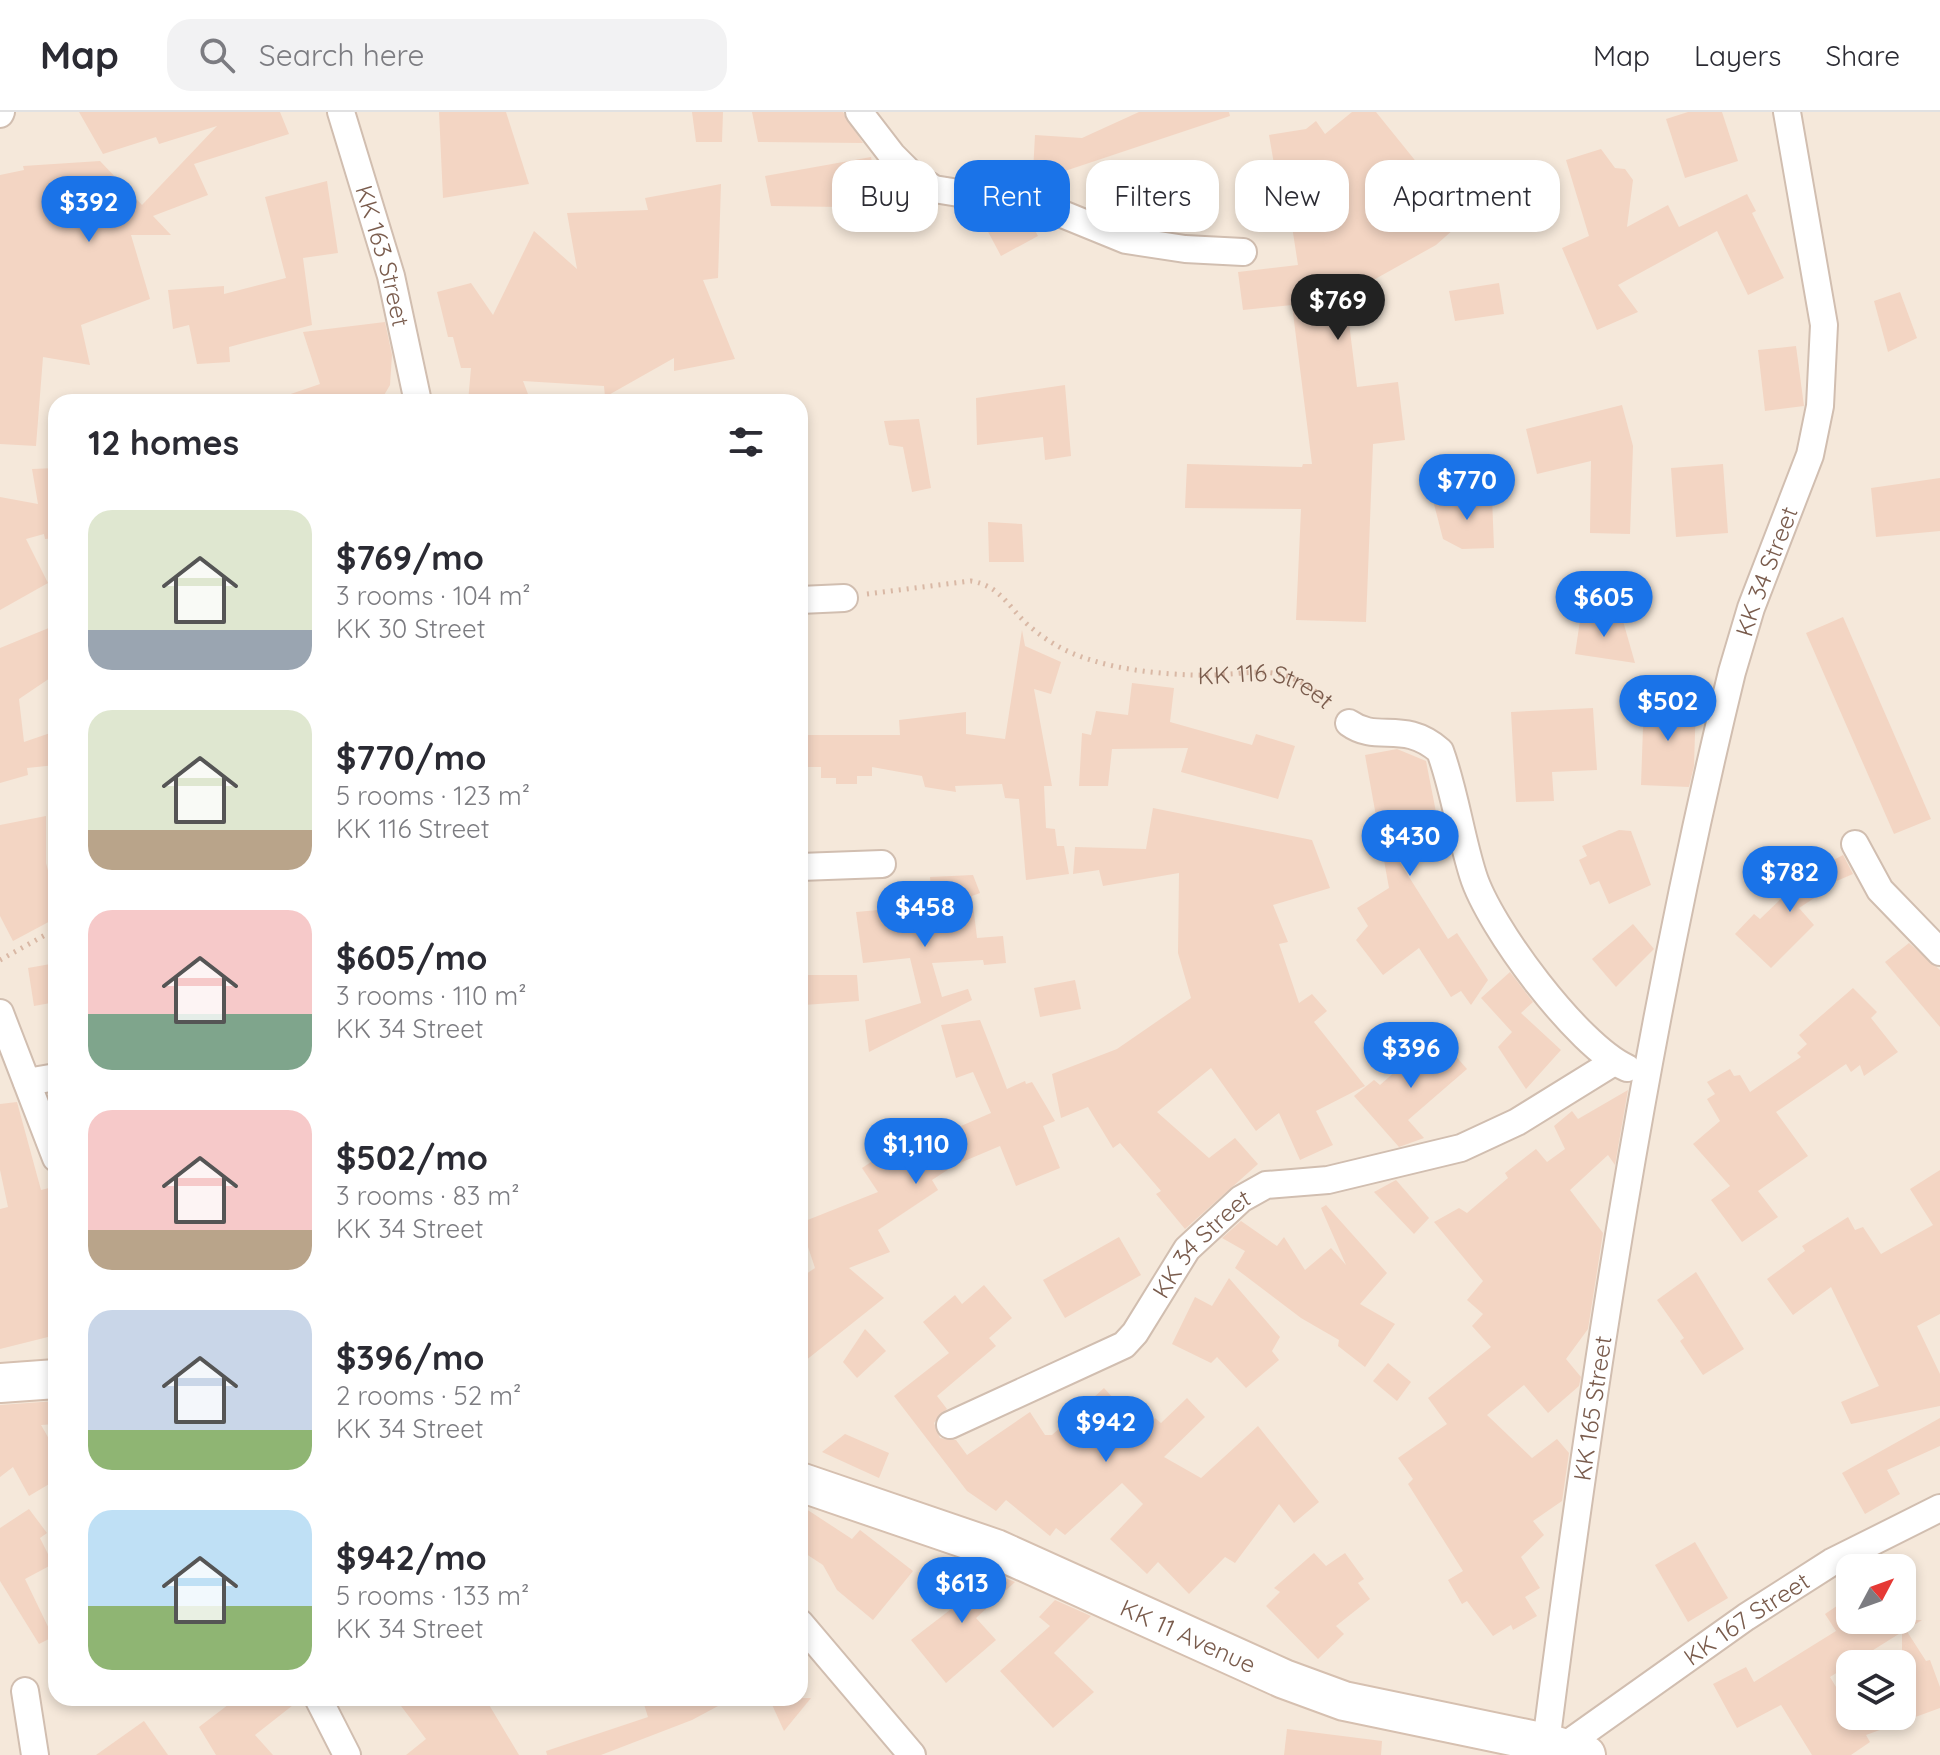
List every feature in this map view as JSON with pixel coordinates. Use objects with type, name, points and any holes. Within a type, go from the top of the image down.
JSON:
[{"type":"main road","points":[[0,1383],[48,1380]]},
{"type":"main road","name":"KK 11 Avenue","points":[[808,1485],[996,1549],[1284,1679],[1344,1701],[1564,1750]]},
{"type":"street","name":"KK 163 Street","points":[[341,112],[391,276],[416,394]]},
{"type":"street","points":[[859,112],[892,155],[910,173],[934,189],[1045,207],[1126,240],[1185,249],[1243,252]]},
{"type":"street","name":"KK 34 Street","points":[[1645,1076],[1732,672],[1751,608],[1810,455],[1820,406],[1824,325],[1787,112]]},
{"type":"street","points":[[808,600],[844,598]]},
{"type":"street","name":"KK 116 Street","points":[[1349,723],[1369,733],[1394,730],[1425,738],[1440,751],[1474,878],[1495,921],[1518,957],[1614,1062],[1645,1076]]},
{"type":"street","points":[[1855,844],[1880,890],[1940,952]]},
{"type":"street","points":[[808,867],[882,864]]},
{"type":"street","points":[[0,1013],[48,1137]]},
{"type":"street","name":"KK 34 Street","points":[[950,1425],[1124,1345],[1135,1333],[1187,1249],[1241,1199],[1266,1185],[1328,1180],[1461,1148],[1517,1122],[1614,1062]]},
{"type":"street","name":"KK 165 Street","points":[[1564,1750],[1596,1371],[1645,1076]]},
{"type":"street","points":[[27,1082],[48,1078]]},
{"type":"street","name":"KK 167 Street","points":[[1564,1750],[1746,1617],[1832,1562],[1940,1508]]},
{"type":"street","points":[[808,1632],[881,1714],[912,1755]]},
{"type":"street","points":[[25,1691],[35,1755]]},
{"type":"street","points":[[322,1706],[347,1755]]},
{"type":"path","name":"KK 116 Street","points":[[844,598],[971,581],[988,584],[1002,594],[1029,626],[1055,647],[1091,661],[1196,675],[1252,670],[1279,673],[1310,685],[1349,723]]},
{"type":"path","points":[[0,960],[48,933]]},
{"type":"shaded area","points":[[0,112],[1940,112],[1940,1755],[0,1755]]},
{"type":"building","points":[[79,112],[280,112],[289,134],[194,164],[208,195],[153,216],[171,235],[131,235],[150,299],[81,325],[90,365],[43,357],[36,446],[0,444],[0,175],[24,170],[23,166],[100,161],[142,205],[217,126],[159,144],[156,137],[103,154]]},
{"type":"building","points":[[439,112],[506,112],[529,184],[443,198]]},
{"type":"building","points":[[692,112],[723,112],[722,142],[696,142]]},
{"type":"building","points":[[752,112],[843,112],[863,143],[758,142]]},
{"type":"building","points":[[1139,112],[1229,112],[1230,116],[1098,160],[1086,160],[1086,164],[1070,169],[1070,160],[1034,160],[1035,135],[1082,138]]},
{"type":"building","points":[[1352,112],[1376,112],[1415,160],[1365,160],[1365,232],[1451,232],[1436,245],[1318,311],[1347,307],[1357,387],[1398,382],[1405,440],[1373,444],[1366,622],[1296,620],[1301,509],[1185,508],[1187,464],[1302,467],[1303,464],[1312,464],[1292,305],[1243,310],[1238,272],[1298,265],[1293,232],[1349,232],[1349,160],[1273,160],[1269,135],[1306,129],[1316,121],[1325,134]]},
{"type":"building","points":[[1688,112],[1722,112],[1738,161],[1685,178],[1666,119]]},
{"type":"building","points":[[1601,149],[1615,168],[1625,169],[1633,180],[1627,227],[1668,205],[1679,227],[1747,194],[1756,211],[1752,213],[1784,278],[1748,295],[1717,231],[1618,285],[1638,312],[1597,330],[1562,248],[1589,236],[1566,160]]},
{"type":"building","points":[[832,164],[832,207],[771,206],[765,176]]},
{"type":"building","points":[[327,181],[338,253],[303,258],[312,325],[229,347],[230,362],[197,364],[189,325],[173,329],[168,290],[224,286],[224,294],[286,278],[265,197]]},
{"type":"building","points":[[721,184],[718,278],[703,280],[735,359],[674,371],[674,358],[610,394],[605,394],[604,386],[523,381],[528,394],[469,394],[471,368],[461,368],[453,337],[448,337],[437,292],[471,283],[493,315],[534,231],[577,269],[567,213],[648,210],[645,198]]},
{"type":"building","points":[[988,232],[1036,232],[1038,236],[1001,256]]},
{"type":"building","points":[[1499,283],[1504,314],[1455,321],[1449,291]]},
{"type":"building","points":[[1900,292],[1917,338],[1888,352],[1874,301]]},
{"type":"building","points":[[385,322],[392,355],[390,385],[385,394],[291,394],[320,384],[303,332]]},
{"type":"building","points":[[1796,346],[1804,406],[1765,411],[1758,350]]},
{"type":"building","points":[[1065,385],[1071,456],[1045,460],[1043,437],[977,445],[976,398]]},
{"type":"building","points":[[1622,405],[1633,446],[1630,534],[1590,533],[1591,461],[1537,474],[1526,429]]},
{"type":"building","points":[[919,419],[931,488],[912,492],[903,447],[889,445],[884,421]]},
{"type":"building","points":[[1723,464],[1728,533],[1676,537],[1671,468]]},
{"type":"building","points":[[48,468],[48,539],[45,539],[44,534],[26,539],[48,583],[0,610],[0,497],[38,504],[32,469]]},
{"type":"building","points":[[1940,478],[1940,531],[1876,537],[1871,488]]},
{"type":"building","points":[[1492,497],[1494,548],[1462,549],[1443,539],[1434,504],[1447,505],[1449,498]]},
{"type":"building","points":[[988,522],[1022,524],[1024,562],[989,562]]},
{"type":"building","points":[[1581,614],[1623,621],[1635,663],[1575,654]]},
{"type":"building","points":[[1843,617],[1931,819],[1894,834],[1806,633]]},
{"type":"building","points":[[48,628],[48,679],[19,699],[24,742],[48,734],[48,766],[27,768],[28,775],[0,783],[0,648]]},
{"type":"building","points":[[1022,630],[1025,646],[1061,662],[1051,694],[1034,689],[1052,786],[1044,786],[1046,828],[1055,829],[1057,846],[1064,846],[1069,874],[1026,880],[1019,799],[1005,798],[1002,784],[955,786],[956,792],[925,787],[922,776],[872,767],[872,776],[857,776],[857,784],[836,784],[836,778],[821,778],[821,767],[808,767],[808,735],[900,735],[899,720],[966,712],[966,734],[1005,739]]},
{"type":"building","points":[[1132,683],[1174,688],[1170,722],[1252,745],[1256,734],[1295,746],[1278,799],[1181,772],[1188,748],[1112,749],[1108,786],[1079,786],[1082,733],[1091,735],[1096,711],[1128,715]]},
{"type":"building","points":[[1644,699],[1696,701],[1694,766],[1689,787],[1641,785]]},
{"type":"building","points":[[1593,708],[1597,770],[1552,772],[1554,801],[1516,802],[1511,712]]},
{"type":"building","points":[[1397,749],[1426,761],[1444,853],[1399,861],[1448,939],[1457,933],[1488,980],[1471,1005],[1461,991],[1451,997],[1419,948],[1383,975],[1356,940],[1368,926],[1357,908],[1389,888],[1365,755]]},
{"type":"building","points":[[1153,808],[1312,840],[1330,888],[1273,905],[1288,942],[1279,944],[1299,1003],[1312,994],[1327,1011],[1314,1022],[1365,1086],[1316,1111],[1333,1145],[1300,1160],[1279,1113],[1256,1131],[1211,1068],[1157,1112],[1209,1158],[1235,1138],[1258,1164],[1185,1229],[1156,1194],[1161,1191],[1120,1143],[1113,1148],[1088,1107],[1061,1118],[1052,1074],[1117,1049],[1191,998],[1178,953],[1179,873],[1103,886],[1099,870],[1073,874],[1075,847],[1146,849]]},
{"type":"building","points":[[46,816],[48,922],[13,941],[0,916],[0,825]]},
{"type":"building","points":[[1619,830],[1631,831],[1651,885],[1609,904],[1599,881],[1590,885],[1579,860],[1587,856],[1582,846]]},
{"type":"building","points":[[1843,855],[1853,874],[1820,888],[1822,893],[1799,908],[1814,925],[1771,968],[1735,934],[1754,914],[1760,919],[1792,888],[1790,883]]},
{"type":"building","points":[[973,875],[980,893],[972,896],[977,938],[1003,936],[1006,963],[984,965],[983,960],[932,963],[942,997],[968,989],[972,1000],[869,1052],[865,1020],[921,1003],[910,958],[863,963],[856,912],[889,909],[886,895],[931,892],[930,877]]},
{"type":"building","points":[[1633,924],[1654,949],[1616,987],[1592,959]]},
{"type":"building","points":[[1909,943],[1940,970],[1940,1027],[1885,962]]},
{"type":"building","points":[[48,964],[48,1003],[34,1006],[28,968]]},
{"type":"building","points":[[1510,972],[1533,1002],[1521,1013],[1561,1050],[1526,1089],[1498,1047],[1512,1032],[1481,998]]},
{"type":"building","points":[[808,975],[857,975],[859,1001],[808,1005]]},
{"type":"building","points":[[1075,980],[1081,1009],[1040,1017],[1034,988]]},
{"type":"building","points":[[1853,988],[1877,1012],[1871,1018],[1898,1052],[1864,1076],[1860,1065],[1851,1072],[1846,1064],[1776,1112],[1808,1156],[1758,1191],[1778,1217],[1742,1242],[1711,1200],[1730,1186],[1693,1144],[1720,1121],[1707,1099],[1715,1094],[1707,1082],[1730,1069],[1734,1076],[1740,1075],[1750,1092],[1801,1057],[1797,1053],[1807,1044],[1799,1035]]},
{"type":"building","points":[[980,1020],[1007,1089],[1025,1081],[1026,1084],[1032,1082],[1055,1121],[1043,1126],[1060,1168],[1016,1186],[1000,1146],[955,1165],[932,1180],[938,1190],[878,1230],[890,1252],[849,1268],[884,1298],[808,1359],[808,1273],[815,1268],[808,1247],[808,1220],[878,1192],[862,1168],[877,1158],[867,1143],[891,1127],[902,1144],[933,1124],[940,1135],[991,1113],[973,1072],[956,1078],[941,1025]]},
{"type":"building","points":[[1437,1035],[1467,1069],[1408,1120],[1424,1138],[1399,1147],[1354,1096],[1374,1080],[1380,1085]]},
{"type":"building","points":[[1628,1090],[1615,1165],[1608,1155],[1570,1190],[1603,1233],[1588,1329],[1566,1359],[1581,1377],[1579,1386],[1548,1413],[1524,1385],[1487,1415],[1532,1458],[1557,1439],[1569,1453],[1562,1501],[1533,1521],[1544,1535],[1521,1557],[1540,1588],[1525,1597],[1537,1616],[1513,1630],[1511,1625],[1493,1636],[1467,1601],[1462,1604],[1448,1580],[1463,1571],[1408,1484],[1413,1479],[1398,1458],[1447,1424],[1428,1398],[1491,1347],[1472,1326],[1483,1314],[1467,1300],[1483,1281],[1434,1222],[1459,1208],[1467,1213],[1508,1178],[1505,1173],[1536,1149],[1547,1162],[1565,1149],[1554,1126],[1572,1111],[1578,1119]]},
{"type":"building","points":[[17,1102],[41,1190],[48,1188],[48,1337],[0,1349],[0,1209],[8,1207],[0,1170],[0,1104]]},
{"type":"building","points":[[1940,1170],[1940,1314],[1917,1326],[1940,1374],[1940,1406],[1851,1424],[1841,1402],[1879,1386],[1831,1287],[1793,1315],[1767,1279],[1805,1251],[1802,1246],[1848,1217],[1855,1230],[1863,1227],[1881,1254],[1933,1225],[1910,1189]]},
{"type":"building","points":[[1396,1180],[1429,1218],[1414,1234],[1374,1192]]},
{"type":"building","points":[[1326,1205],[1387,1273],[1360,1304],[1395,1324],[1365,1367],[1338,1346],[1339,1340],[1301,1318],[1235,1268],[1245,1251],[1222,1238],[1241,1221],[1277,1246],[1284,1237],[1305,1270],[1331,1248],[1346,1265],[1321,1208]]},
{"type":"building","points":[[1119,1237],[1141,1275],[1065,1318],[1043,1280]]},
{"type":"building","points":[[1696,1272],[1744,1349],[1703,1375],[1680,1341],[1684,1338],[1657,1300]]},
{"type":"building","points":[[1229,1278],[1280,1337],[1272,1351],[1279,1360],[1246,1388],[1217,1357],[1211,1363],[1172,1344],[1195,1297],[1212,1306]]},
{"type":"building","points":[[984,1285],[1012,1318],[989,1338],[996,1346],[937,1396],[947,1409],[934,1423],[940,1438],[956,1440],[967,1455],[1030,1412],[1045,1435],[1052,1435],[1104,1388],[1143,1431],[1155,1418],[1161,1423],[1187,1398],[1205,1417],[1164,1457],[1201,1478],[1258,1426],[1319,1502],[1294,1523],[1279,1504],[1235,1563],[1225,1557],[1189,1594],[1158,1562],[1147,1574],[1110,1539],[1143,1504],[1122,1483],[1065,1535],[1056,1528],[1050,1536],[1006,1500],[996,1511],[967,1491],[894,1396],[949,1353],[923,1322],[955,1295],[962,1304]]},
{"type":"building","points":[[865,1329],[886,1351],[857,1378],[843,1362]]},
{"type":"building","points":[[1388,1363],[1411,1382],[1397,1401],[1373,1381]]},
{"type":"building","points":[[48,1402],[48,1425],[41,1425],[48,1437],[48,1485],[29,1496],[13,1467],[0,1477],[0,1405]]},
{"type":"building","points":[[1940,1418],[1940,1446],[1887,1470],[1900,1494],[1865,1514],[1842,1473]]},
{"type":"building","points":[[845,1434],[889,1453],[879,1478],[822,1452]]},
{"type":"building","points":[[29,1509],[47,1533],[40,1538],[48,1554],[48,1567],[25,1579],[48,1627],[48,1640],[39,1644],[0,1581],[0,1528]]},
{"type":"building","points":[[808,1510],[852,1539],[860,1530],[913,1571],[873,1620],[837,1590],[823,1565],[808,1555]]},
{"type":"building","points":[[1695,1542],[1728,1598],[1688,1622],[1655,1565]]},
{"type":"building","points":[[1314,1553],[1326,1566],[1345,1553],[1364,1579],[1358,1583],[1370,1599],[1336,1626],[1344,1634],[1318,1659],[1266,1606],[1280,1592],[1274,1588]]},
{"type":"building","points":[[971,1564],[1015,1582],[976,1618],[996,1640],[946,1683],[911,1640],[972,1593],[955,1575]]},
{"type":"building","points":[[1055,1600],[1091,1616],[1054,1653],[1094,1692],[1053,1728],[1000,1671],[1050,1626],[1039,1617]]},
{"type":"building","points":[[1836,1607],[1836,1631],[1825,1614]]},
{"type":"building","points":[[1836,1631],[1836,1634],[1899,1634],[1873,1650],[1836,1650],[1836,1673],[1830,1677],[1836,1687],[1836,1730],[1880,1730],[1866,1735],[1870,1742],[1851,1755],[1812,1755],[1781,1705],[1737,1728],[1713,1684],[1746,1667],[1754,1682]]},
{"type":"building","points":[[1902,1634],[1909,1634],[1926,1661],[1930,1660],[1940,1687],[1940,1708],[1916,1717],[1916,1650],[1902,1650]]},
{"type":"building","points":[[227,1706],[292,1706],[255,1735],[273,1755],[216,1755],[199,1727]]},
{"type":"building","points":[[401,1706],[490,1706],[519,1755],[406,1755],[426,1739]]},
{"type":"building","points":[[645,1706],[718,1706],[692,1720],[601,1755],[547,1755],[546,1751],[648,1717]]},
{"type":"building","points":[[773,1706],[804,1706],[784,1731]]},
{"type":"building","points":[[144,1721],[168,1755],[96,1755]]},
{"type":"building","points":[[1287,1729],[1382,1741],[1381,1755],[1284,1755]]}]
